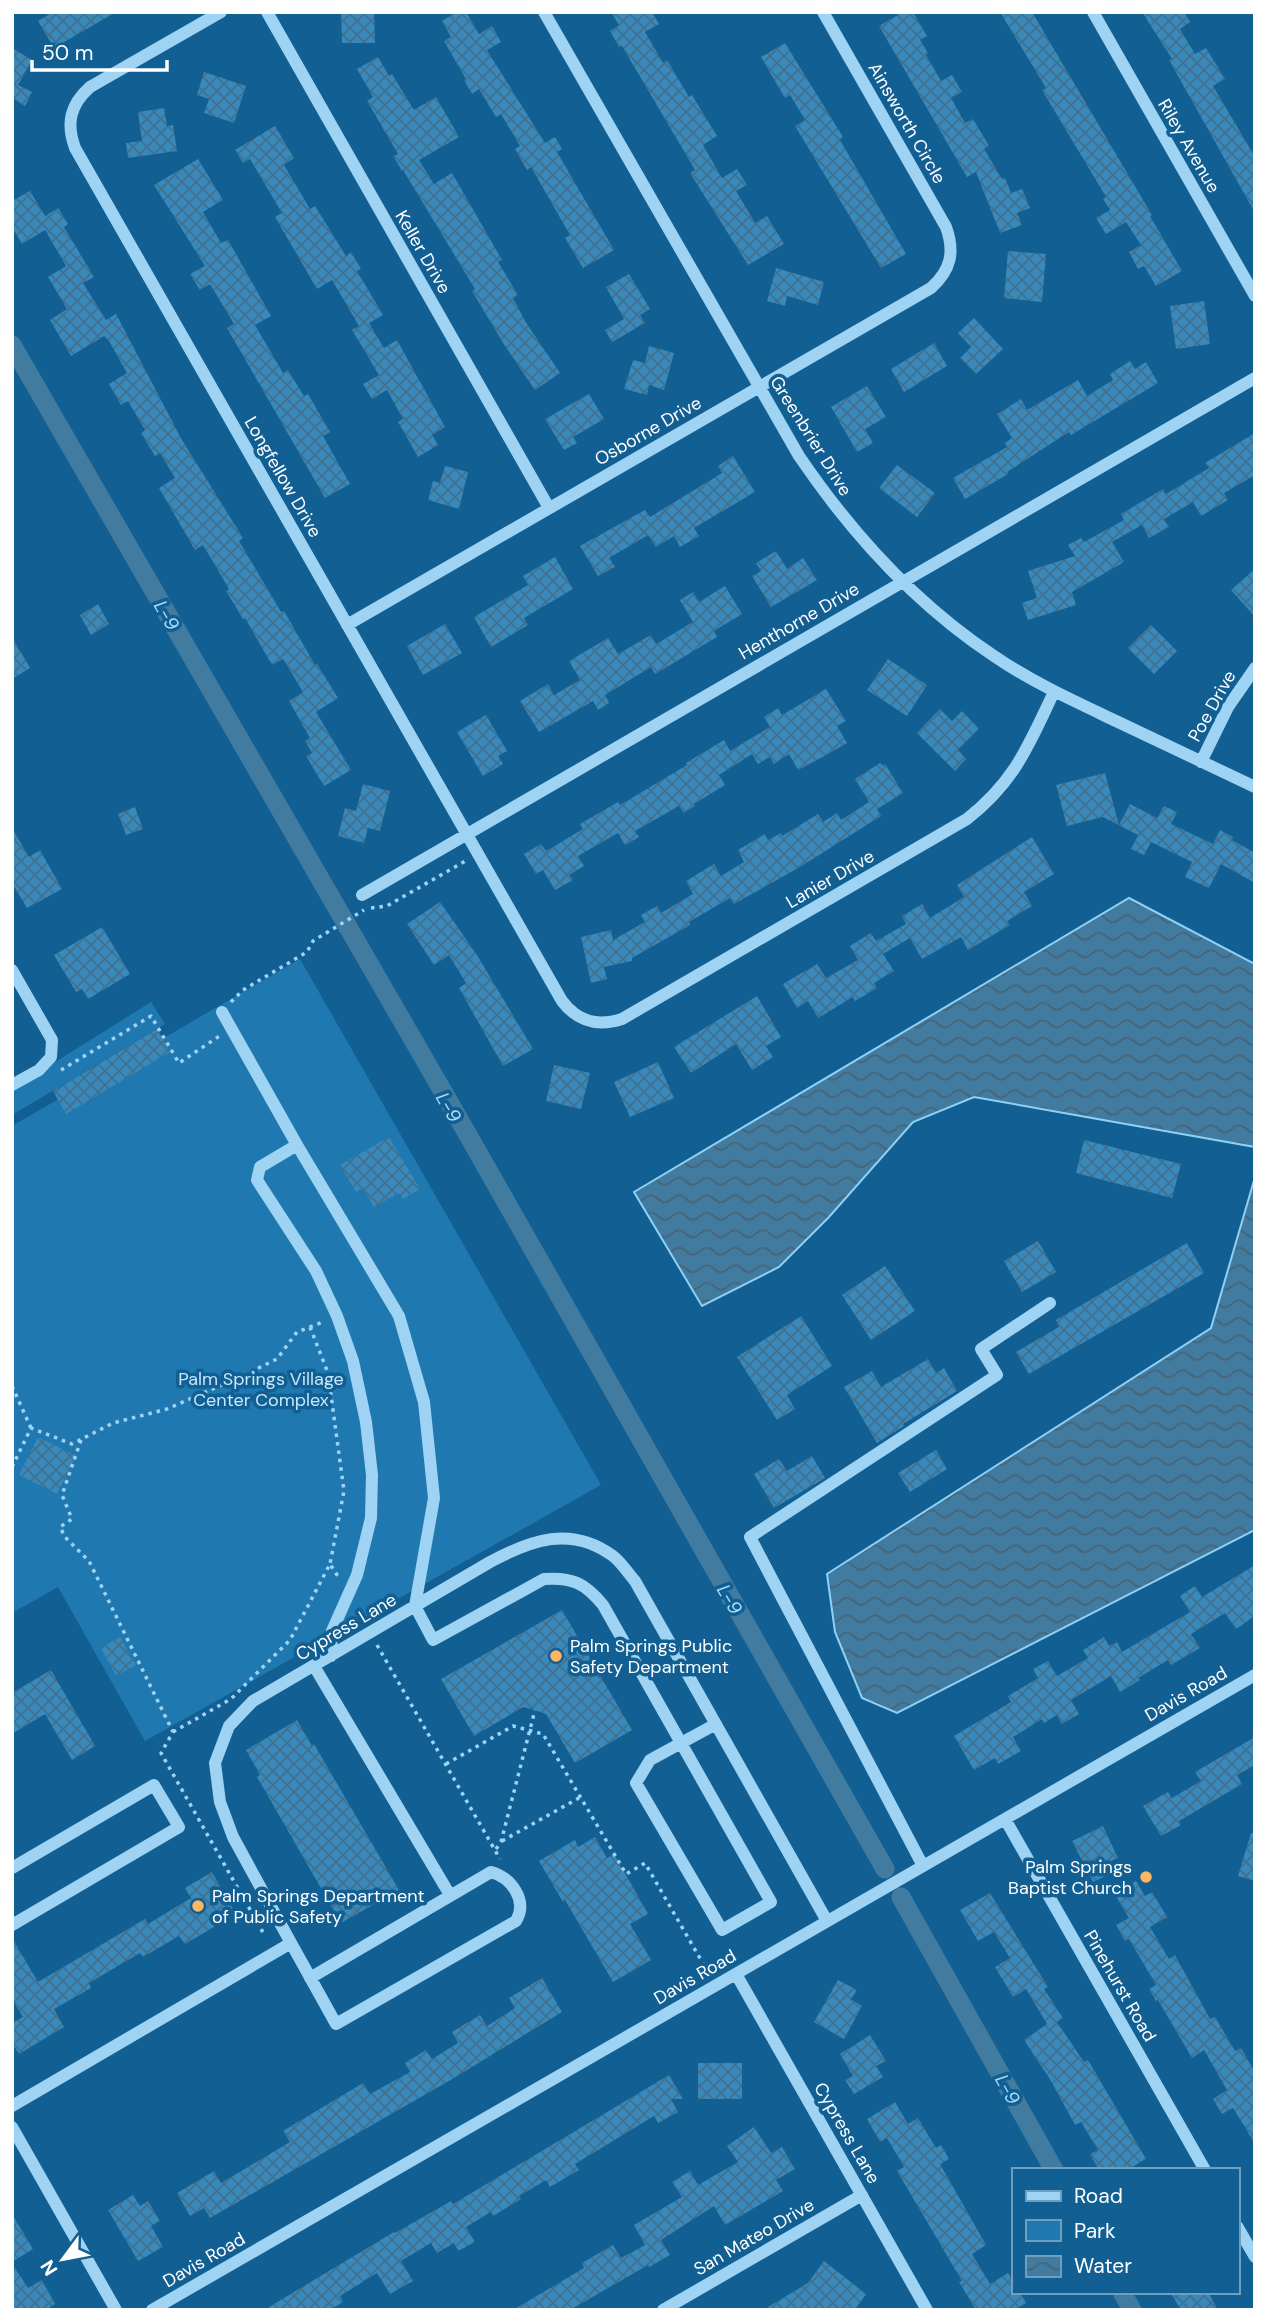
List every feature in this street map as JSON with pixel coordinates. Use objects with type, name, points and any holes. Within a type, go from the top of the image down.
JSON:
[{"type":"street","name":"Longfellow Drive","points":[[221,12],[90,88],[73,108],[69,121],[70,135],[95,184],[570,1012]]},
{"type":"street","name":"Keller Drive","points":[[267,12],[549,508]]},
{"type":"street","name":"Greenbrier Drive","points":[[544,12],[799,456],[828,500],[861,540],[901,582],[952,626],[984,649],[1054,692],[1255,787]]},
{"type":"street","name":"Ainsworth Circle","points":[[823,12],[946,227],[952,254]]},
{"type":"street","name":"Riley Avenue","points":[[1093,12],[1255,296]]},
{"type":"street","name":"Osborne Drive","points":[[347,625],[931,288],[941,279],[952,254]]},
{"type":"street","name":"Henthorne Drive","points":[[362,895],[1255,378]]},
{"type":"street","name":"Poe Drive","points":[[1201,762],[1228,707],[1255,667]]},
{"type":"street","name":"Lanier Drive","points":[[570,1012],[595,1024],[622,1019],[967,819],[1007,782],[1022,759],[1054,692]]},
{"type":"street","points":[[12,970],[52,1040],[51,1057],[38,1070],[12,1085]]},
{"type":"street","points":[[222,1012],[399,1316],[424,1402],[434,1498],[415,1606],[433,1640],[544,1579],[561,1578],[578,1582],[592,1591],[603,1605],[682,1742],[771,1902],[722,1930],[636,1783],[650,1760],[682,1742],[716,1724]]},
{"type":"street","points":[[297,1144],[260,1167],[257,1180],[316,1270],[337,1316],[353,1361],[366,1422],[372,1475],[371,1518],[357,1575],[332,1631],[331,1656]]},
{"type":"street","points":[[923,1866],[750,1537],[997,1375],[981,1349],[1050,1303]]},
{"type":"street","name":"Cypress Lane","points":[[491,1872],[510,1883],[520,1901],[522,1912],[516,1921],[336,2024],[233,1837],[220,1802],[215,1763],[229,1726],[253,1701],[521,1546],[555,1537],[587,1543],[614,1557],[635,1581],[827,1921]]},
{"type":"street","points":[[314,1666],[450,1895]]},
{"type":"street","name":"Davis Road","points":[[152,2310],[1255,1675]]},
{"type":"street","points":[[12,1868],[154,1785],[179,1828],[12,1925]]},
{"type":"street","name":"Pinehurst Road","points":[[1005,1819],[1204,2168]]},
{"type":"street","points":[[310,1978],[491,1872]]},
{"type":"street","points":[[12,2106],[291,1944]]},
{"type":"street","name":"Cypress Lane","points":[[736,1974],[927,2310]]},
{"type":"street","points":[[12,2127],[116,2310]]},
{"type":"street","name":"San Mateo Drive","points":[[663,2310],[862,2195]]},
{"type":"street","points":[[1239,2230],[1255,2257]]},
{"type":"path","points":[[222,1012],[243,989],[307,952],[313,941],[368,908],[387,906],[478,854]]},
{"type":"path","points":[[52,1075],[152,1016],[179,1063],[232,1029]]},
{"type":"path","points":[[12,1386],[32,1428],[72,1444],[113,1423],[167,1409],[242,1376],[277,1359],[297,1332],[337,1316]]},
{"type":"path","points":[[265,1936],[161,1753],[173,1732],[231,1699],[290,1640],[330,1564],[344,1491],[328,1373],[310,1327]]},
{"type":"path","points":[[12,1467],[32,1428]]},
{"type":"path","points":[[81,1440],[62,1495],[72,1519],[60,1527],[65,1537],[89,1561],[173,1732]]},
{"type":"path","points":[[330,1564],[348,1594]]},
{"type":"path","points":[[370,1633],[501,1858],[491,1872]]},
{"type":"path","points":[[496,1849],[501,1842],[534,1710]]},
{"type":"path","points":[[446,1764],[513,1726],[542,1734],[625,1874],[645,1863],[716,1985]]},
{"type":"path","points":[[501,1842],[579,1798]]},
{"type":"green space","name":"Palm Springs Village Center Complex","points":[[300,959],[601,1485],[145,1741],[58,1587],[12,1613],[12,1126]]},
{"type":"green space","points":[[151,1002],[165,1024],[12,1115],[12,1089]]},
{"type":"water","points":[[1129,898],[1255,964],[1255,1147],[974,1097],[913,1122],[829,1217],[779,1267],[702,1306],[634,1192]]},
{"type":"water","points":[[1255,1177],[1255,1530],[897,1713],[862,1698],[835,1632],[827,1574],[1211,1328]]},
{"type":"building","points":[[53,12],[116,12],[54,48],[38,21]]},
{"type":"building","points":[[341,12],[374,12],[375,43],[342,43]]},
{"type":"building","points":[[457,12],[466,12],[479,34],[492,26],[501,42],[487,50],[545,143],[555,137],[562,149],[557,152],[614,250],[583,268],[565,238],[570,235],[531,167],[527,170],[515,149],[520,146],[501,114],[496,117],[479,89],[472,94],[444,41],[451,37],[442,21]]},
{"type":"building","points":[[611,12],[652,12],[659,24],[645,32],[663,63],[667,60],[717,136],[703,145],[722,178],[737,169],[747,185],[736,191],[755,223],[767,216],[784,244],[748,265],[690,173],[695,170],[622,46],[619,47],[610,31],[619,25]]},
{"type":"building","points":[[903,12],[913,12],[927,36],[920,40],[941,81],[952,75],[962,92],[951,98],[965,123],[973,119],[989,146],[984,149],[1002,179],[1005,178],[1011,193],[1022,189],[1030,208],[1017,213],[1022,225],[1000,233],[976,172],[967,177],[879,26]]},
{"type":"building","points":[[1000,12],[1032,12],[1152,215],[1150,216],[1182,271],[1156,286],[1144,266],[1138,269],[1129,252],[1141,245],[1126,222],[1106,234],[1096,218],[1110,210],[1103,199],[1106,197],[1042,90],[1046,88]]},
{"type":"building","points":[[1142,12],[1184,12],[1190,22],[1180,29],[1195,54],[1206,48],[1225,79],[1213,86],[1255,157],[1255,213],[1169,60],[1172,59]]},
{"type":"building","points":[[785,43],[843,137],[840,140],[906,254],[881,268],[795,126],[805,120],[790,95],[785,98],[761,57]]},
{"type":"building","points":[[12,48],[32,60],[18,85],[32,92],[25,106],[12,98]]},
{"type":"building","points":[[378,57],[414,110],[436,97],[459,137],[419,160],[434,184],[452,173],[502,260],[498,262],[518,295],[513,298],[525,321],[560,373],[535,390],[505,346],[472,291],[475,289],[393,156],[398,154],[367,101],[373,97],[357,69]]},
{"type":"building","points":[[204,72],[246,86],[234,123],[204,113],[209,99],[197,95]]},
{"type":"building","points":[[164,108],[167,126],[173,125],[177,151],[128,158],[126,143],[142,141],[138,112]]},
{"type":"building","points":[[275,126],[294,158],[284,165],[310,209],[315,206],[346,256],[351,252],[361,269],[357,271],[383,315],[369,323],[384,348],[397,340],[445,427],[432,435],[438,445],[418,457],[398,422],[403,419],[387,390],[372,399],[363,384],[379,375],[352,330],[359,326],[332,280],[317,289],[275,217],[282,213],[250,159],[243,163],[235,150]]},
{"type":"building","points":[[198,159],[223,200],[203,212],[221,243],[228,240],[271,316],[255,325],[283,373],[288,370],[304,396],[308,394],[330,432],[323,436],[350,484],[325,498],[227,328],[234,324],[210,284],[200,290],[190,274],[205,266],[154,185]]},
{"type":"building","points":[[30,191],[45,216],[58,208],[68,224],[64,227],[94,277],[83,283],[106,320],[116,314],[182,440],[243,538],[239,541],[281,612],[284,611],[315,665],[317,664],[338,698],[316,712],[351,770],[324,786],[306,756],[312,753],[305,741],[310,738],[289,701],[303,692],[283,659],[272,665],[226,591],[229,589],[203,545],[195,550],[159,488],[175,478],[160,453],[155,456],[141,433],[145,430],[128,401],[121,405],[109,384],[127,373],[109,341],[104,336],[71,356],[50,320],[67,309],[48,277],[66,266],[45,230],[22,244],[12,227],[12,201]]},
{"type":"building","points":[[1008,251],[1046,254],[1042,302],[1004,298]]},
{"type":"building","points":[[776,268],[824,282],[818,305],[787,296],[785,306],[767,301]]},
{"type":"building","points":[[629,274],[650,309],[640,315],[645,323],[612,342],[605,330],[624,319],[606,287]]},
{"type":"building","points":[[1204,301],[1210,344],[1176,349],[1170,306]]},
{"type":"building","points":[[974,318],[1003,349],[976,374],[960,358],[971,347],[958,333]]},
{"type":"building","points":[[934,343],[947,366],[904,392],[891,369]]},
{"type":"building","points":[[649,346],[674,353],[664,390],[649,385],[647,395],[624,389],[633,360],[645,363]]},
{"type":"building","points":[[1130,361],[1135,369],[1146,362],[1158,383],[1071,435],[1069,432],[1007,472],[1008,474],[965,499],[953,478],[1007,447],[1005,443],[1012,438],[997,414],[1021,399],[1027,410],[1078,380],[1087,396],[1113,380],[1110,374]]},
{"type":"building","points":[[867,386],[886,417],[865,429],[873,443],[857,452],[831,407]]},
{"type":"building","points":[[589,394],[604,419],[573,437],[577,443],[564,450],[545,419]]},
{"type":"building","points":[[1255,433],[1255,475],[1224,493],[1228,500],[1201,516],[1193,502],[1164,519],[1169,527],[1149,538],[1142,525],[1112,542],[1124,562],[1072,592],[1076,605],[1028,620],[1022,603],[1037,598],[1028,571],[1075,556],[1068,545],[1081,538],[1084,542],[1124,520],[1121,514],[1163,489],[1166,494],[1209,468],[1205,463]]},
{"type":"building","points":[[733,456],[755,492],[694,528],[699,536],[680,547],[674,536],[656,547],[648,535],[609,558],[615,567],[598,576],[580,546],[645,510],[650,517],[722,473],[718,466]]},
{"type":"building","points":[[897,465],[935,493],[917,517],[879,488]]},
{"type":"building","points":[[445,466],[468,472],[459,509],[428,500],[433,481],[440,483]]},
{"type":"building","points":[[776,551],[787,569],[803,558],[817,580],[771,607],[752,576],[761,571],[756,563]]},
{"type":"building","points":[[555,557],[573,589],[524,618],[528,625],[491,647],[474,617],[528,585],[523,576]]},
{"type":"building","points":[[1255,569],[1255,617],[1231,590]]},
{"type":"building","points":[[725,586],[742,614],[714,631],[717,637],[655,674],[651,667],[605,695],[609,703],[598,710],[593,701],[539,732],[520,701],[548,684],[554,695],[580,680],[569,661],[608,638],[618,654],[651,635],[656,644],[693,622],[680,600],[693,592],[699,602]]},
{"type":"building","points":[[98,604],[109,624],[91,635],[80,615]]},
{"type":"building","points":[[445,624],[462,653],[423,675],[407,646]]},
{"type":"building","points":[[1151,625],[1177,651],[1154,674],[1128,648]]},
{"type":"building","points":[[12,637],[30,668],[12,679]]},
{"type":"building","points":[[888,659],[927,685],[907,716],[867,690]]},
{"type":"building","points":[[826,689],[846,721],[837,726],[847,743],[828,754],[798,770],[789,754],[774,764],[770,757],[758,764],[752,754],[719,775],[725,785],[684,813],[679,806],[635,831],[639,837],[625,845],[618,833],[578,856],[584,866],[569,875],[573,880],[555,890],[543,870],[536,874],[524,854],[541,844],[546,851],[583,829],[580,824],[618,802],[620,805],[724,740],[730,751],[770,727],[764,717],[778,708],[782,715]]},
{"type":"building","points":[[940,709],[952,721],[962,711],[979,729],[958,750],[966,759],[955,771],[917,733]]},
{"type":"building","points":[[486,715],[507,751],[498,756],[503,764],[483,776],[457,732]]},
{"type":"building","points":[[880,763],[884,766],[885,764],[903,793],[877,809],[881,816],[800,867],[734,904],[730,898],[689,922],[690,925],[632,958],[632,961],[604,967],[607,979],[591,983],[581,937],[611,930],[613,940],[645,922],[641,915],[657,906],[661,913],[693,894],[686,881],[714,864],[721,876],[744,862],[738,850],[765,834],[768,840],[781,833],[782,836],[818,814],[823,822],[837,813],[841,820],[869,802],[855,779]]},
{"type":"building","points":[[1105,773],[1119,825],[1130,804],[1157,818],[1164,806],[1177,812],[1171,824],[1213,844],[1220,830],[1255,853],[1255,883],[1221,864],[1209,888],[1185,877],[1192,862],[1151,842],[1144,855],[1131,849],[1138,835],[1103,817],[1067,826],[1056,785]]},
{"type":"building","points":[[363,784],[390,791],[380,831],[368,828],[364,843],[338,836],[345,808],[356,811]]},
{"type":"building","points":[[135,807],[143,829],[126,835],[118,814]]},
{"type":"building","points":[[12,828],[29,857],[40,850],[62,889],[27,908],[12,883]]},
{"type":"building","points":[[1032,837],[1054,874],[1024,892],[1032,906],[1007,921],[1010,925],[968,950],[961,937],[922,959],[910,938],[883,954],[894,971],[874,983],[877,988],[855,1001],[853,997],[818,1018],[808,1001],[797,1008],[783,984],[817,964],[826,978],[858,960],[850,946],[871,933],[876,941],[906,924],[902,916],[922,904],[930,918],[964,897],[957,885]]},
{"type":"building","points":[[440,902],[477,955],[533,1049],[503,1066],[459,988],[466,983],[449,955],[434,965],[407,924]]},
{"type":"building","points":[[102,927],[130,974],[88,999],[82,989],[76,992],[54,955]]},
{"type":"building","points":[[757,996],[781,1037],[766,1046],[773,1057],[752,1070],[736,1044],[691,1073],[674,1047]]},
{"type":"building","points":[[157,1029],[170,1052],[66,1114],[53,1091]]},
{"type":"building","points":[[658,1062],[674,1098],[630,1117],[614,1082]]},
{"type":"building","points":[[554,1065],[590,1073],[581,1109],[546,1101]]},
{"type":"building","points":[[389,1137],[420,1189],[403,1199],[399,1193],[374,1207],[363,1188],[356,1192],[340,1165]]},
{"type":"building","points":[[1084,1140],[1181,1164],[1172,1198],[1076,1173]]},
{"type":"building","points":[[1038,1241],[1056,1272],[1022,1292],[1004,1261]]},
{"type":"building","points":[[1187,1243],[1204,1273],[1029,1374],[1016,1352],[1059,1327],[1056,1320]]},
{"type":"building","points":[[885,1266],[915,1311],[871,1340],[842,1295]]},
{"type":"building","points":[[801,1316],[832,1366],[787,1395],[795,1409],[777,1420],[737,1357]]},
{"type":"building","points":[[928,1359],[936,1373],[944,1368],[957,1391],[877,1443],[844,1387],[872,1371],[881,1387]]},
{"type":"building","points":[[38,1437],[76,1456],[57,1494],[19,1475]]},
{"type":"building","points":[[936,1450],[947,1469],[910,1492],[898,1473]]},
{"type":"building","points":[[812,1456],[825,1478],[774,1508],[754,1474],[779,1459],[787,1471]]},
{"type":"building","points":[[1255,1565],[1255,1616],[1236,1629],[1225,1613],[1191,1634],[1200,1648],[1171,1665],[1168,1660],[1120,1692],[1111,1676],[1071,1700],[1079,1714],[1062,1724],[1057,1715],[1044,1723],[1042,1719],[1013,1737],[1021,1751],[998,1764],[995,1758],[974,1770],[954,1736],[1011,1702],[1008,1696],[1038,1678],[1033,1669],[1048,1661],[1057,1676],[1088,1658],[1083,1650],[1104,1637],[1109,1646],[1117,1642],[1122,1652],[1190,1612],[1180,1596],[1195,1586],[1202,1597]]},
{"type":"building","points":[[562,1610],[632,1730],[575,1763],[546,1714],[535,1710],[523,1707],[474,1736],[441,1679]]},
{"type":"building","points":[[120,1637],[136,1665],[116,1676],[101,1648]]},
{"type":"building","points":[[51,1670],[95,1746],[72,1760],[45,1714],[12,1734],[12,1693]]},
{"type":"building","points":[[297,1720],[312,1746],[314,1744],[399,1890],[341,1923],[257,1777],[260,1775],[246,1750]]},
{"type":"building","points":[[1255,1737],[1255,1765],[1237,1775],[1242,1784],[1179,1821],[1181,1825],[1161,1836],[1143,1806],[1168,1792],[1172,1798],[1201,1781],[1195,1772]]},
{"type":"building","points":[[1103,1826],[1118,1858],[1109,1862],[1114,1872],[1093,1882],[1072,1841]]},
{"type":"building","points":[[1251,1833],[1255,1833],[1255,1881],[1238,1876]]},
{"type":"building","points":[[595,1837],[607,1858],[614,1854],[648,1914],[630,1924],[651,1960],[613,1982],[539,1861],[575,1840],[578,1847]]},
{"type":"building","points":[[212,1872],[236,1914],[185,1944],[179,1936],[143,1957],[140,1953],[89,1983],[91,1988],[54,2009],[64,2027],[19,2054],[12,2043],[12,2023],[23,2017],[12,1999],[12,1938],[38,1982],[145,1919],[148,1924],[191,1898],[185,1888]]},
{"type":"building","points":[[1136,1881],[1145,1896],[1152,1892],[1167,1917],[1150,1927],[1169,1959],[1175,1955],[1210,2019],[1215,2017],[1235,2051],[1241,2048],[1255,2072],[1255,2144],[1233,2108],[1222,2114],[1213,2099],[1227,2090],[1204,2050],[1192,2058],[1149,1989],[1156,1985],[1129,1939],[1125,1941],[1116,1925],[1129,1918],[1114,1893]]},
{"type":"building","points":[[990,1893],[1048,1987],[1044,1989],[1063,2018],[1057,2022],[1084,2062],[1088,2060],[1146,2159],[1130,2168],[1098,2168],[1090,2154],[1098,2150],[1081,2122],[1075,2125],[1024,2040],[1047,2024],[1026,1989],[1013,1997],[995,1967],[1010,1958],[994,1932],[978,1941],[960,1910]]},
{"type":"building","points":[[542,1978],[562,2012],[454,2078],[210,2218],[204,2208],[190,2216],[177,2193],[214,2171],[221,2183],[290,2142],[283,2131],[363,2083],[370,2094],[410,2072],[405,2063],[426,2050],[432,2059],[458,2043],[452,2032],[480,2015],[487,2026],[515,2008],[509,1998]]},
{"type":"building","points":[[838,1980],[857,1990],[851,1999],[862,2006],[844,2039],[814,2022]]},
{"type":"building","points":[[870,2035],[886,2061],[876,2066],[883,2077],[854,2094],[845,2080],[853,2076],[840,2054]]},
{"type":"building","points":[[698,2063],[742,2063],[742,2099],[698,2099]]},
{"type":"building","points":[[669,2075],[683,2099],[671,2099],[678,2112],[658,2123],[654,2116],[575,2164],[579,2170],[550,2187],[546,2180],[493,2216],[491,2212],[466,2227],[475,2242],[458,2251],[454,2243],[437,2253],[431,2243],[401,2261],[413,2281],[390,2294],[377,2273],[340,2296],[343,2302],[330,2310],[264,2310],[394,2232],[451,2201],[453,2204]]},
{"type":"building","points":[[895,2102],[908,2124],[918,2118],[936,2148],[941,2145],[949,2159],[940,2164],[986,2245],[972,2254],[990,2284],[1008,2273],[1012,2279],[1012,2294],[1021,2294],[1026,2303],[1015,2310],[976,2310],[959,2282],[962,2281],[897,2171],[904,2167],[887,2138],[880,2142],[867,2119]]},
{"type":"building","points":[[754,2127],[771,2153],[782,2147],[795,2169],[776,2180],[783,2191],[725,2225],[714,2206],[661,2240],[670,2255],[570,2310],[513,2310],[584,2268],[582,2263],[613,2245],[621,2258],[645,2245],[634,2225],[682,2197],[672,2182],[690,2171],[698,2185],[738,2162],[727,2146]]},
{"type":"building","points":[[133,2195],[140,2206],[148,2201],[160,2221],[151,2226],[163,2247],[138,2261],[108,2210]]},
{"type":"building","points":[[12,2214],[33,2249],[12,2262]]},
{"type":"building","points":[[824,2261],[866,2294],[855,2310],[763,2310],[808,2283]]},
{"type":"building","points":[[12,2263],[28,2288],[42,2280],[55,2304],[46,2310],[12,2310]]},
{"type":"building","points":[[1171,2294],[1209,2294],[1218,2310],[1181,2310]]},
{"type":"waterway","name":"L-9","points":[[12,345],[464,1128],[885,1869]]},
{"type":"waterway","name":"L-9","points":[[901,1897],[1053,2168]]},
{"type":"waterway","name":"L-9","points":[[1123,2294],[1132,2310]]},
{"type":"place","name":"Palm Springs Public Safety Department","points":[[556,1656]]},
{"type":"place","name":"Palm Springs Baptist Church","points":[[1146,1877]]},
{"type":"place","name":"Palm Springs Department of Public Safety","points":[[198,1906]]}]
